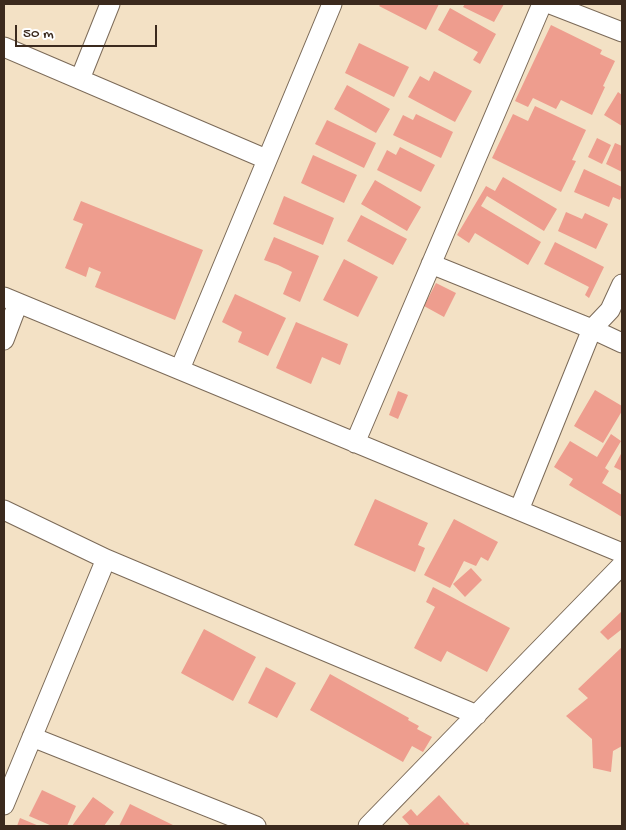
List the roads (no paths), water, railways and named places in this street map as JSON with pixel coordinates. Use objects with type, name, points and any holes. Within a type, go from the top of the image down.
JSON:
[{"type":"street","points":[[80,79],[110,4]]},
{"type":"street","points":[[180,369],[332,4]]},
{"type":"street","points":[[355,442],[542,4]]},
{"type":"street","points":[[550,4],[622,32]]},
{"type":"street","points":[[4,48],[266,159]]},
{"type":"street","points":[[431,264],[622,343]]},
{"type":"street","points":[[519,510],[592,329],[610,310],[622,284]]},
{"type":"street","points":[[4,340],[11,300],[622,553]]},
{"type":"street","points":[[4,510],[106,559],[477,715]]},
{"type":"street","points":[[4,805],[106,559]]},
{"type":"street","points":[[368,826],[622,565]]},
{"type":"street","points":[[32,736],[256,826]]}]
